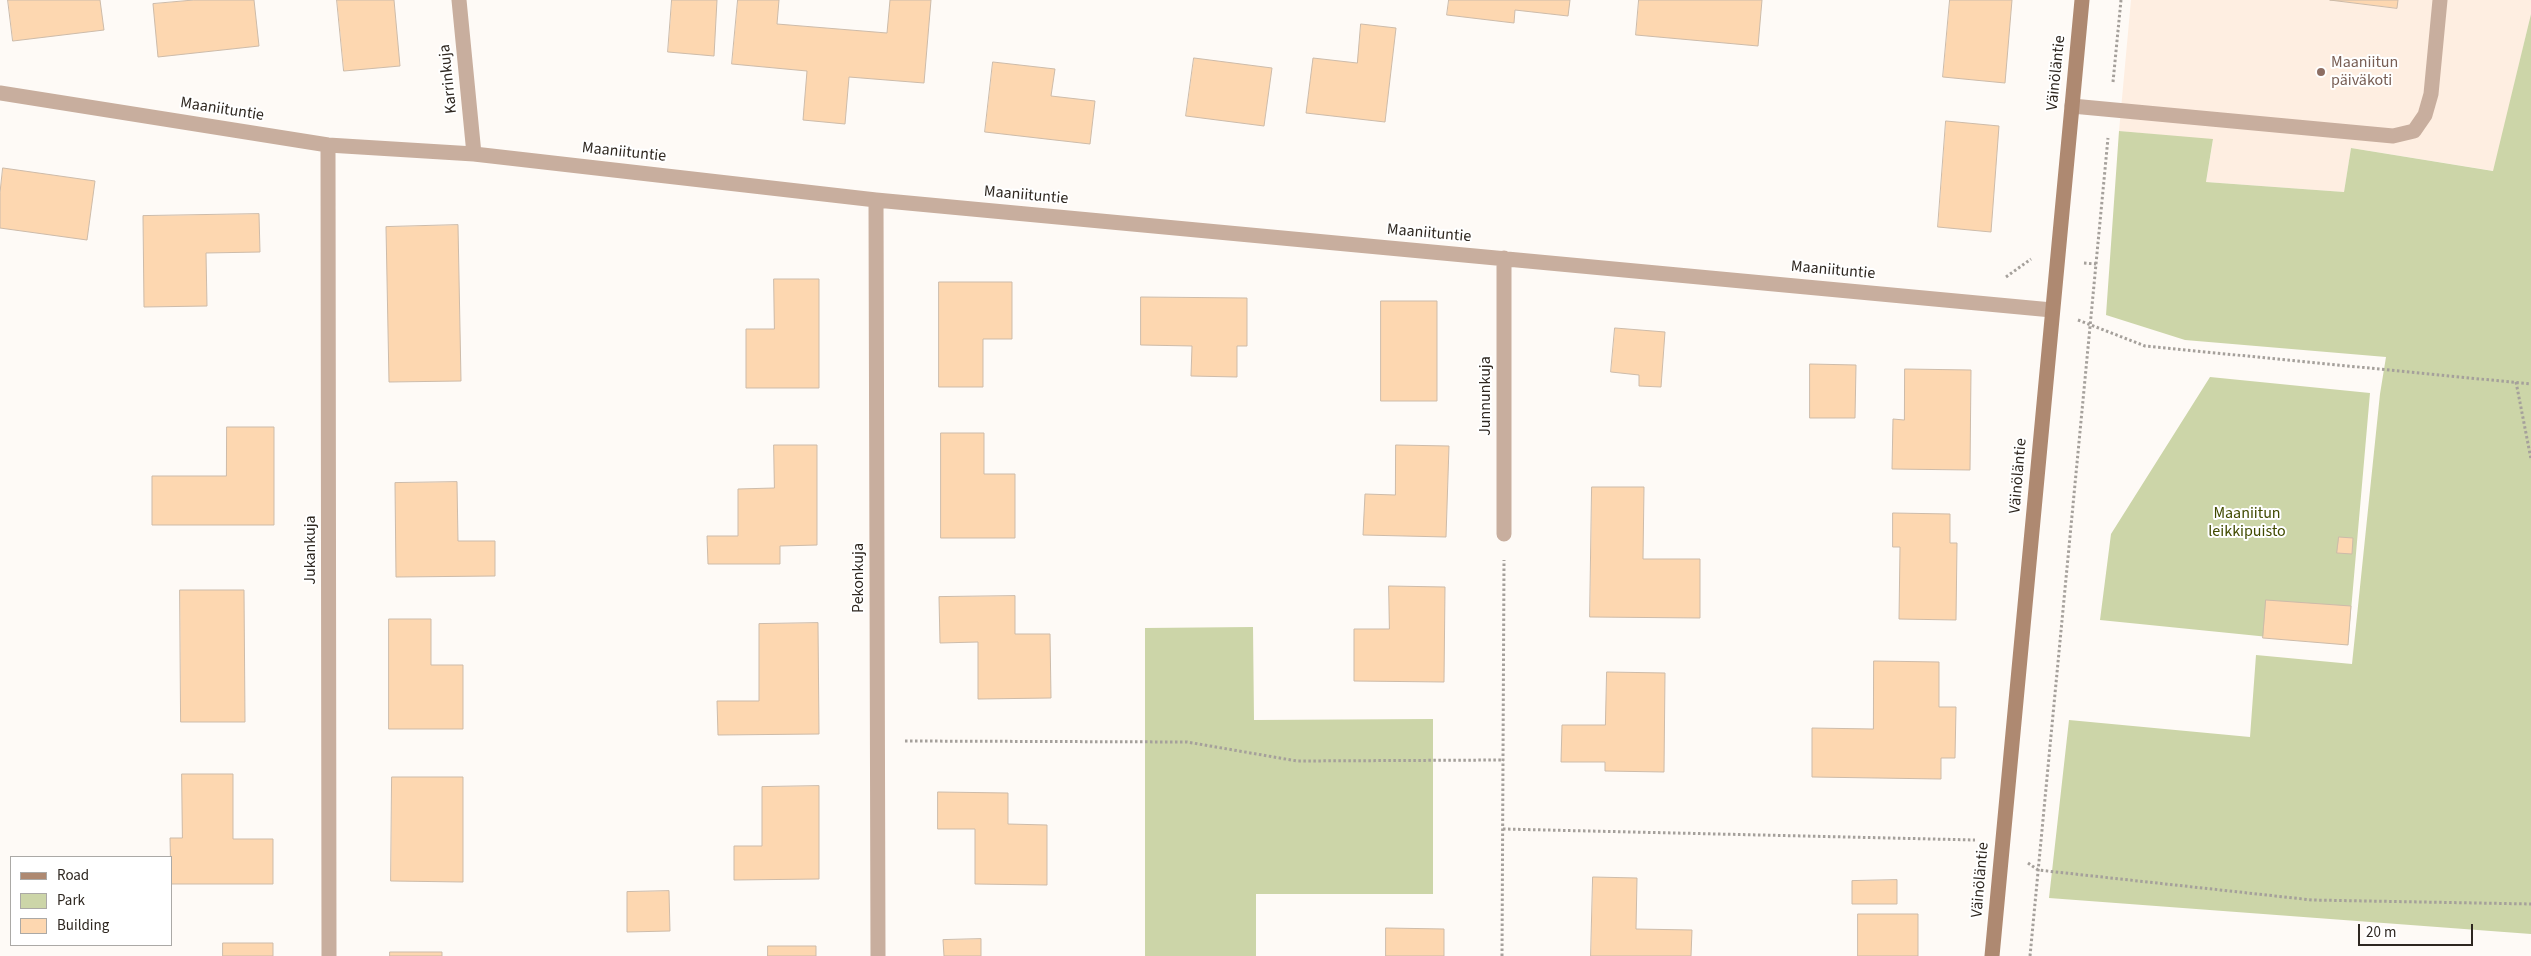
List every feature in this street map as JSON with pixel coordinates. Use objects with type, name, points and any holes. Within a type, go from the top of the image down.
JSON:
[{"type":"street","name":"Karrinkuja","points":[[459,0],[474,154]]},
{"type":"street","name":"Väinöläntie","points":[[1992,956],[2082,0]]},
{"type":"street","points":[[2072,106],[2393,136],[2414,131],[2425,115],[2431,94],[2440,0]]},
{"type":"street","name":"Maaniituntie","points":[[0,93],[328,145],[474,154],[876,200],[2052,310]]},
{"type":"street","name":"Jukankuja","points":[[328,145],[329,956]]},
{"type":"street","name":"Pekonkuja","points":[[876,200],[878,956]]},
{"type":"street","name":"Junnunkuja","points":[[1504,258],[1504,534]]},
{"type":"path","points":[[2030,956],[2121,0]]},
{"type":"path","points":[[2090,324],[2145,346],[2531,384]]},
{"type":"path","points":[[2516,382],[2531,459]]},
{"type":"path","points":[[1502,956],[1504,534]]},
{"type":"path","points":[[877,740],[1186,742],[1297,761],[1504,760]]},
{"type":"path","points":[[1503,829],[1964,840]]},
{"type":"path","points":[[2078,873],[2312,900],[2531,904]]},
{"type":"shaded area","name":"Maaniitun päiväkoti","points":[[2131,0],[2531,0],[2531,14],[2494,171],[2351,148],[2344,192],[2206,182],[2213,140],[2119,131]]},
{"type":"green space","points":[[2531,14],[2531,934],[2049,898],[2069,720],[2250,737],[2256,655],[2352,664],[2380,394],[2386,357],[2185,340],[2106,315],[2119,131],[2213,139],[2206,182],[2344,192],[2351,148],[2493,171]]},
{"type":"green space","name":"Maaniitun leikkipuisto","points":[[2210,377],[2370,393],[2348,645],[2100,620],[2111,534]]},
{"type":"green space","points":[[1253,627],[1254,720],[1433,719],[1433,894],[1256,894],[1256,956],[1145,956],[1145,628]]},
{"type":"building","points":[[8,0],[100,0],[104,30],[13,41]]},
{"type":"building","points":[[194,0],[254,0],[259,46],[158,57],[153,4]]},
{"type":"building","points":[[337,0],[394,0],[400,66],[344,71]]},
{"type":"building","points":[[672,0],[717,0],[714,56],[668,52]]},
{"type":"building","points":[[738,0],[779,0],[777,24],[887,33],[890,0],[931,0],[924,83],[849,77],[845,124],[803,120],[807,71],[732,64]]},
{"type":"building","points":[[1449,0],[1570,0],[1568,16],[1515,10],[1514,23],[1447,15]]},
{"type":"building","points":[[1639,0],[1762,0],[1758,46],[1636,35]]},
{"type":"building","points":[[1950,0],[2012,0],[2005,83],[1943,77]]},
{"type":"building","points":[[2330,0],[2398,0],[2397,8]]},
{"type":"building","points":[[1361,24],[1396,28],[1385,122],[1306,113],[1313,58],[1357,63]]},
{"type":"building","points":[[1194,58],[1272,68],[1264,126],[1186,116]]},
{"type":"building","points":[[993,62],[1055,69],[1051,96],[1095,101],[1090,144],[985,132]]},
{"type":"building","points":[[1946,121],[1999,126],[1991,232],[1938,227]]},
{"type":"building","points":[[3,168],[95,181],[87,240],[0,228],[0,193]]},
{"type":"building","points":[[259,214],[260,252],[206,253],[207,306],[144,307],[143,216]]},
{"type":"building","points":[[458,225],[461,381],[389,382],[386,227]]},
{"type":"building","points":[[774,279],[819,279],[819,388],[746,388],[746,329],[774,329]]},
{"type":"building","points":[[939,282],[1012,282],[1012,339],[983,339],[983,387],[939,387]]},
{"type":"building","points":[[1141,297],[1247,298],[1247,346],[1237,346],[1237,377],[1191,376],[1192,346],[1141,345]]},
{"type":"building","points":[[1381,301],[1437,301],[1437,401],[1381,401]]},
{"type":"building","points":[[1615,328],[1665,332],[1661,387],[1639,386],[1639,375],[1611,372]]},
{"type":"building","points":[[1810,364],[1856,365],[1855,418],[1810,418]]},
{"type":"building","points":[[1905,369],[1971,370],[1970,470],[1892,469],[1893,419],[1904,420]]},
{"type":"building","points":[[227,427],[274,427],[274,525],[152,525],[152,476],[226,476]]},
{"type":"building","points":[[941,433],[984,433],[984,474],[1015,474],[1015,538],[941,538]]},
{"type":"building","points":[[774,445],[817,445],[817,545],[780,546],[780,564],[708,564],[707,536],[738,536],[738,489],[774,488]]},
{"type":"building","points":[[1396,445],[1449,446],[1446,537],[1363,535],[1365,494],[1395,495]]},
{"type":"building","points":[[457,482],[458,541],[495,541],[495,576],[396,577],[395,483]]},
{"type":"building","points":[[1592,487],[1644,487],[1643,559],[1700,559],[1700,618],[1590,617]]},
{"type":"building","points":[[1893,513],[1950,514],[1950,543],[1957,543],[1956,620],[1899,619],[1900,547],[1893,547]]},
{"type":"building","points":[[2339,537],[2353,538],[2352,554],[2337,553]]},
{"type":"building","points":[[1389,586],[1445,587],[1444,682],[1354,681],[1354,629],[1389,629]]},
{"type":"building","points":[[180,590],[244,590],[245,722],[181,722]]},
{"type":"building","points":[[1015,596],[1015,634],[1050,634],[1051,698],[978,699],[978,642],[940,643],[939,597]]},
{"type":"building","points":[[2266,600],[2351,606],[2348,645],[2263,638]]},
{"type":"building","points":[[389,619],[431,619],[431,665],[463,665],[463,729],[389,729]]},
{"type":"building","points":[[818,623],[819,734],[718,735],[717,701],[759,701],[759,624]]},
{"type":"building","points":[[1874,661],[1939,662],[1939,707],[1956,707],[1955,758],[1941,758],[1941,779],[1812,777],[1812,728],[1873,729]]},
{"type":"building","points":[[1607,672],[1665,673],[1664,772],[1605,771],[1605,762],[1561,762],[1562,725],[1605,725]]},
{"type":"building","points":[[182,774],[233,774],[233,839],[273,839],[273,884],[172,884],[170,838],[182,838]]},
{"type":"building","points":[[392,777],[463,777],[463,882],[391,881]]},
{"type":"building","points":[[819,786],[819,879],[734,880],[734,846],[762,846],[762,787]]},
{"type":"building","points":[[938,792],[1008,793],[1008,824],[1047,825],[1047,885],[975,884],[975,829],[938,829]]},
{"type":"building","points":[[1593,877],[1637,878],[1636,929],[1692,930],[1691,956],[1591,956]]},
{"type":"building","points":[[1897,880],[1897,904],[1852,904],[1852,881]]},
{"type":"building","points":[[669,891],[670,931],[627,932],[627,892]]},
{"type":"building","points":[[1858,914],[1918,914],[1918,956],[1858,956]]},
{"type":"building","points":[[1386,928],[1444,929],[1444,956],[1386,956]]},
{"type":"building","points":[[981,939],[981,956],[944,956],[943,940]]},
{"type":"building","points":[[223,943],[273,943],[273,956],[223,956]]},
{"type":"building","points":[[768,946],[816,946],[816,956],[768,956]]},
{"type":"building","points":[[390,952],[442,952],[442,956],[390,956]]},
{"type":"place","name":"Maaniitun päiväkoti","points":[[2321,72]]}]
